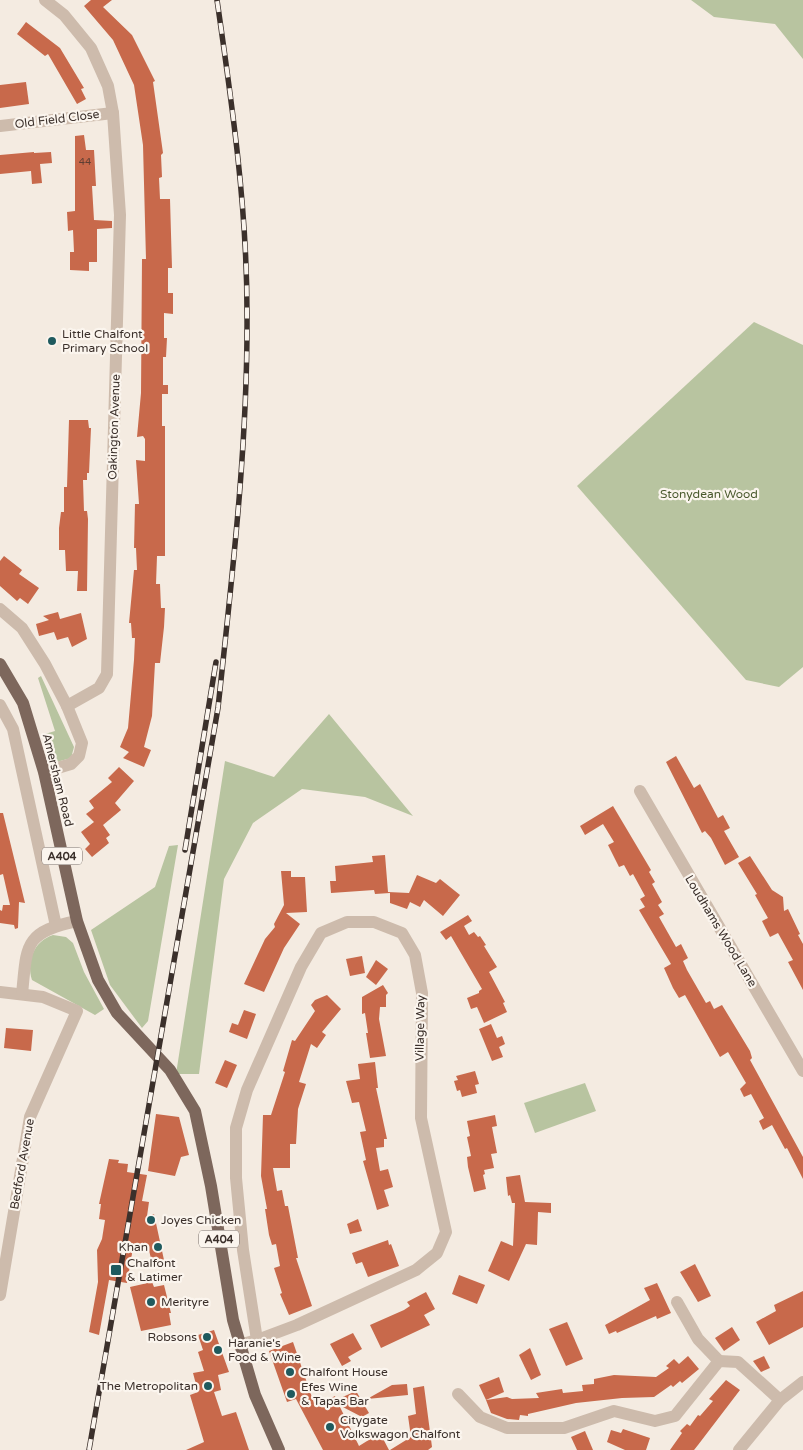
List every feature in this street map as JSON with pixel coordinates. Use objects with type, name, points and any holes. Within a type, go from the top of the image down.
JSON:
[{"type":"main road","name":"Amersham Road","points":[[0,664],[24,703],[44,772],[77,921],[98,980],[117,1013],[170,1070],[195,1111],[211,1186],[233,1320],[240,1345]]},
{"type":"main road","name":"A404","points":[[240,1345],[255,1395],[279,1450]]},
{"type":"street","name":"Oakington Avenue","points":[[45,0],[64,15],[90,48],[108,86],[113,113],[120,215],[107,674],[99,688],[67,706]]},
{"type":"street","name":"Old Field Close","points":[[0,126],[113,113]]},
{"type":"street","points":[[0,609],[22,628],[45,664],[67,706],[82,743],[79,756],[71,764],[44,772]]},
{"type":"street","points":[[0,705],[13,729],[56,926]]},
{"type":"street","name":"Loudhams Wood Lane","points":[[640,791],[803,1071]]},
{"type":"street","points":[[0,992],[22,994],[27,949],[36,935],[56,926],[77,921]]},
{"type":"street","name":"Village Way","points":[[240,1345],[257,1340],[297,1325],[416,1270],[436,1253],[446,1232],[421,1118],[422,993],[415,955],[402,933],[374,922],[346,922],[321,933],[301,967],[247,1090],[236,1128],[236,1178],[243,1250],[257,1340]]},
{"type":"street","name":"Bedford Avenue","points":[[0,1295],[30,1117],[77,1012],[44,997],[22,994]]},
{"type":"street","points":[[677,1302],[698,1339],[719,1361],[738,1362],[780,1400]]},
{"type":"street","points":[[458,1394],[480,1417],[507,1428],[564,1428],[614,1412],[655,1420],[675,1416],[719,1361]]},
{"type":"street","points":[[739,1450],[780,1400],[803,1382]]},
{"type":"green space","points":[[691,0],[803,0],[803,59],[775,24],[714,17]]},
{"type":"green space","name":"Stonydean Wood","points":[[754,322],[803,345],[803,667],[779,687],[746,680],[577,486]]},
{"type":"green space","points":[[41,676],[74,747],[71,758],[53,763],[47,755],[45,734],[55,731],[38,678]]},
{"type":"green space","points":[[329,714],[413,816],[365,797],[302,789],[253,823],[224,879],[199,1074],[176,1074],[225,761],[274,777]]},
{"type":"green space","points":[[178,845],[148,1021],[142,1028],[110,985],[91,930],[155,887],[169,846]]},
{"type":"green space","points":[[53,935],[66,937],[73,943],[84,972],[104,1009],[95,1015],[32,980],[30,966],[33,953],[41,942]]},
{"type":"green space","points":[[585,1083],[596,1111],[535,1133],[524,1103]]},
{"type":"building","points":[[91,0],[112,0],[103,7],[132,35],[155,81],[153,82],[163,153],[161,155],[162,177],[159,178],[160,199],[170,199],[172,268],[168,268],[168,293],[173,293],[173,314],[164,313],[164,338],[167,338],[166,357],[163,357],[163,385],[168,385],[168,394],[162,394],[162,426],[165,426],[165,556],[157,556],[156,584],[160,584],[161,608],[165,608],[160,663],[155,663],[152,716],[144,747],[151,750],[144,767],[123,758],[129,752],[120,747],[128,728],[134,660],[135,638],[132,638],[131,623],[129,623],[134,570],[137,570],[136,548],[134,548],[135,504],[139,504],[136,460],[145,461],[145,439],[143,436],[137,437],[141,393],[142,259],[146,259],[143,145],[134,85],[113,40],[84,6]]},
{"type":"building","points":[[26,22],[60,48],[84,88],[81,89],[86,99],[77,104],[48,54],[45,56],[17,34]]},
{"type":"building","points":[[26,82],[29,104],[0,108],[0,85]]},
{"type":"building","points":[[84,135],[86,150],[94,150],[96,186],[92,186],[94,220],[112,221],[112,228],[97,229],[97,262],[89,262],[89,271],[70,270],[70,252],[74,252],[73,230],[68,231],[67,212],[75,211],[75,136]]},
{"type":"building","points":[[51,152],[52,163],[40,164],[42,183],[32,184],[31,171],[0,174],[0,155]]},
{"type":"building","points":[[69,420],[88,420],[89,428],[91,428],[89,473],[87,473],[87,480],[83,480],[84,511],[87,511],[88,519],[87,591],[77,591],[78,571],[66,571],[65,550],[59,550],[61,512],[64,512],[64,487],[67,487]]},
{"type":"building","points":[[4,556],[22,570],[19,574],[39,588],[28,604],[20,598],[17,601],[0,586],[0,561]]},
{"type":"building","points":[[58,612],[60,619],[81,613],[87,639],[72,647],[68,637],[57,640],[54,632],[39,636],[36,624],[49,620],[43,616]]},
{"type":"building","points":[[676,756],[694,788],[700,784],[718,818],[723,815],[730,828],[724,831],[739,857],[725,865],[711,838],[705,831],[702,833],[666,762]]},
{"type":"building","points":[[119,767],[134,781],[115,803],[121,810],[103,825],[110,835],[106,838],[109,843],[92,857],[85,849],[90,844],[81,832],[94,822],[86,814],[94,808],[89,801],[112,782],[108,778]]},
{"type":"building","points":[[613,806],[651,870],[649,872],[655,882],[652,884],[662,902],[658,905],[664,914],[659,917],[676,947],[681,944],[688,958],[683,961],[687,970],[706,1003],[710,1001],[714,1009],[722,1005],[750,1051],[752,1058],[750,1060],[803,1157],[803,1179],[787,1148],[785,1149],[772,1125],[763,1130],[759,1121],[764,1118],[751,1094],[744,1097],[740,1089],[746,1083],[728,1052],[720,1057],[685,995],[679,998],[673,988],[664,968],[671,964],[639,910],[645,907],[640,899],[645,896],[633,874],[630,876],[624,865],[619,867],[608,845],[614,842],[603,824],[585,835],[580,826]]},
{"type":"building","points":[[0,813],[3,813],[25,903],[19,902],[18,928],[15,929],[14,925],[0,923],[0,910],[2,911],[3,905],[10,905],[3,874],[0,875]]},
{"type":"building","points":[[385,855],[388,892],[409,893],[417,875],[436,883],[440,879],[460,895],[443,916],[424,900],[420,907],[410,902],[407,909],[390,903],[390,893],[375,894],[374,890],[331,893],[330,881],[336,881],[335,866],[373,862],[372,856]]},
{"type":"building","points":[[750,856],[772,890],[783,897],[784,911],[788,909],[800,934],[798,935],[803,944],[803,990],[788,962],[793,960],[778,933],[770,937],[762,921],[768,918],[755,895],[757,894],[738,863]]},
{"type":"building","points":[[281,871],[291,871],[291,877],[305,877],[307,912],[286,913],[300,924],[284,948],[264,992],[244,984],[265,939],[275,927],[274,924],[284,905]]},
{"type":"building","points":[[468,915],[472,921],[464,926],[469,935],[474,932],[478,937],[480,936],[497,967],[489,972],[505,1002],[503,1003],[507,1012],[484,1023],[477,1007],[471,1009],[467,998],[479,993],[482,989],[451,936],[446,940],[440,932]]},
{"type":"building","points":[[362,956],[365,973],[350,976],[346,959]]},
{"type":"building","points":[[376,960],[388,969],[376,985],[366,977]]},
{"type":"building","points":[[383,985],[388,993],[386,995],[386,1007],[380,1007],[379,1019],[386,1056],[370,1058],[365,1013],[362,1014],[362,997]]},
{"type":"building","points":[[327,995],[341,1009],[322,1032],[326,1035],[317,1048],[311,1044],[299,1082],[306,1084],[298,1109],[296,1144],[290,1144],[290,1168],[273,1168],[277,1191],[282,1190],[285,1206],[288,1206],[298,1258],[296,1258],[312,1306],[289,1315],[280,1294],[282,1293],[274,1268],[280,1266],[276,1244],[272,1245],[269,1235],[265,1209],[267,1209],[261,1176],[263,1115],[271,1115],[285,1072],[283,1071],[292,1040],[295,1041],[315,1011],[311,1005],[315,1000]]},
{"type":"building","points":[[244,1010],[256,1014],[247,1039],[229,1032],[232,1023],[238,1025]]},
{"type":"building","points":[[491,1024],[497,1038],[502,1036],[505,1044],[499,1047],[503,1057],[492,1061],[479,1029]]},
{"type":"building","points":[[6,1028],[33,1030],[31,1051],[4,1048]]},
{"type":"building","points":[[225,1060],[237,1065],[227,1088],[215,1083]]},
{"type":"building","points":[[375,1062],[378,1088],[376,1088],[387,1139],[384,1139],[384,1147],[376,1148],[380,1171],[388,1169],[393,1187],[384,1190],[389,1206],[377,1210],[363,1161],[366,1160],[360,1132],[366,1131],[359,1102],[352,1103],[346,1081],[360,1079],[358,1064]]},
{"type":"building","points":[[475,1071],[479,1084],[475,1085],[477,1093],[462,1097],[460,1090],[457,1091],[454,1081],[458,1080],[456,1076]]},
{"type":"building","points":[[156,1114],[179,1117],[189,1155],[181,1157],[175,1176],[148,1171]]},
{"type":"building","points":[[495,1115],[497,1126],[492,1127],[497,1153],[491,1154],[494,1168],[484,1170],[485,1174],[483,1175],[486,1189],[474,1192],[467,1157],[471,1156],[467,1137],[470,1136],[467,1121]]},
{"type":"building","points":[[109,1159],[119,1160],[118,1163],[128,1164],[127,1172],[147,1175],[142,1201],[149,1202],[147,1216],[154,1214],[164,1260],[152,1263],[149,1250],[133,1248],[127,1283],[109,1280],[99,1335],[89,1332],[98,1282],[97,1250],[102,1239],[105,1220],[99,1219],[101,1204],[99,1204]]},
{"type":"building","points":[[520,1175],[525,1202],[551,1203],[551,1213],[538,1212],[537,1245],[526,1244],[509,1281],[488,1271],[501,1241],[513,1246],[515,1203],[512,1203],[510,1195],[508,1196],[506,1177]]},
{"type":"building","points":[[358,1219],[362,1231],[350,1234],[347,1224]]},
{"type":"building","points":[[388,1240],[399,1266],[368,1277],[362,1262],[356,1264],[352,1253]]},
{"type":"building","points":[[695,1264],[711,1296],[698,1302],[680,1272]]},
{"type":"building","points":[[459,1275],[485,1285],[477,1304],[452,1294]]},
{"type":"building","name":"Merityre","points":[[152,1282],[154,1287],[164,1285],[171,1313],[169,1313],[171,1325],[141,1331],[130,1287]]},
{"type":"building","points":[[657,1283],[671,1313],[657,1319],[656,1316],[617,1333],[616,1331],[609,1334],[605,1325],[650,1300],[644,1288]]},
{"type":"building","points":[[803,1291],[803,1327],[769,1345],[756,1322],[776,1311],[774,1305]]},
{"type":"building","points":[[426,1292],[435,1309],[424,1315],[430,1325],[381,1348],[370,1325],[404,1310],[410,1306],[407,1302]]},
{"type":"building","points":[[567,1322],[583,1359],[566,1366],[549,1329]]},
{"type":"building","points":[[732,1327],[740,1340],[724,1351],[715,1338]]},
{"type":"building","points":[[214,1330],[229,1372],[218,1375],[221,1390],[214,1392],[222,1416],[236,1412],[249,1450],[186,1450],[204,1442],[190,1395],[198,1392],[193,1373],[204,1371],[198,1352],[203,1350],[198,1335]]},
{"type":"building","points":[[353,1333],[362,1349],[348,1357],[351,1361],[342,1366],[330,1344]]},
{"type":"building","points":[[293,1342],[315,1406],[335,1396],[336,1400],[356,1391],[369,1413],[362,1417],[339,1405],[359,1446],[380,1433],[389,1450],[323,1450],[296,1399],[287,1402],[269,1351]]},
{"type":"building","points":[[530,1348],[541,1375],[531,1380],[519,1355]]},
{"type":"building","points":[[688,1356],[699,1369],[682,1383],[680,1381],[673,1387],[671,1385],[654,1397],[576,1403],[528,1414],[528,1416],[520,1415],[519,1420],[507,1419],[491,1413],[486,1400],[507,1397],[512,1399],[539,1398],[536,1393],[562,1389],[563,1393],[583,1391],[582,1385],[594,1384],[594,1379],[614,1375],[656,1377],[669,1368],[666,1366],[674,1359],[679,1364]]},
{"type":"building","points":[[764,1356],[770,1368],[761,1372],[753,1361]]},
{"type":"building","points":[[499,1377],[504,1392],[486,1400],[479,1385]]},
{"type":"building","points":[[726,1380],[740,1390],[694,1450],[670,1450],[682,1433],[680,1431],[687,1424],[690,1426],[698,1415],[700,1416],[713,1401],[709,1399]]},
{"type":"building","points":[[407,1384],[408,1395],[367,1399],[392,1385]]},
{"type":"building","points":[[424,1386],[432,1447],[428,1450],[390,1450],[411,1437],[408,1416],[416,1414],[413,1388]]},
{"type":"building","points":[[623,1429],[650,1438],[646,1450],[625,1450],[607,1442],[611,1430],[621,1433]]},
{"type":"building","points":[[585,1431],[593,1450],[577,1450],[571,1437]]},
{"type":"railway","points":[[89,1450],[218,708],[238,510],[247,362],[246,273],[238,156],[217,0]]},
{"type":"railway","points":[[185,850],[216,662]]},
{"type":"place","name":"Little Chalfont Primary School","points":[[52,341]]},
{"type":"place","name":"Joyes Chicken","points":[[151,1220]]},
{"type":"place","name":"Khan","points":[[158,1247]]},
{"type":"place","name":"Chalfont & Latimer","points":[[116,1270]]},
{"type":"place","name":"Merityre","points":[[151,1302]]},
{"type":"place","name":"Robsons","points":[[207,1337]]},
{"type":"place","name":"Haranie's Food & Wine","points":[[218,1350]]},
{"type":"place","name":"Chalfont House","points":[[290,1372]]},
{"type":"place","name":"The Metropolitan","points":[[208,1386]]},
{"type":"place","name":"Efes Wine & Tapas Bar","points":[[291,1394]]},
{"type":"place","name":"Citygate Volkswagon Chalfont","points":[[330,1427]]}]
